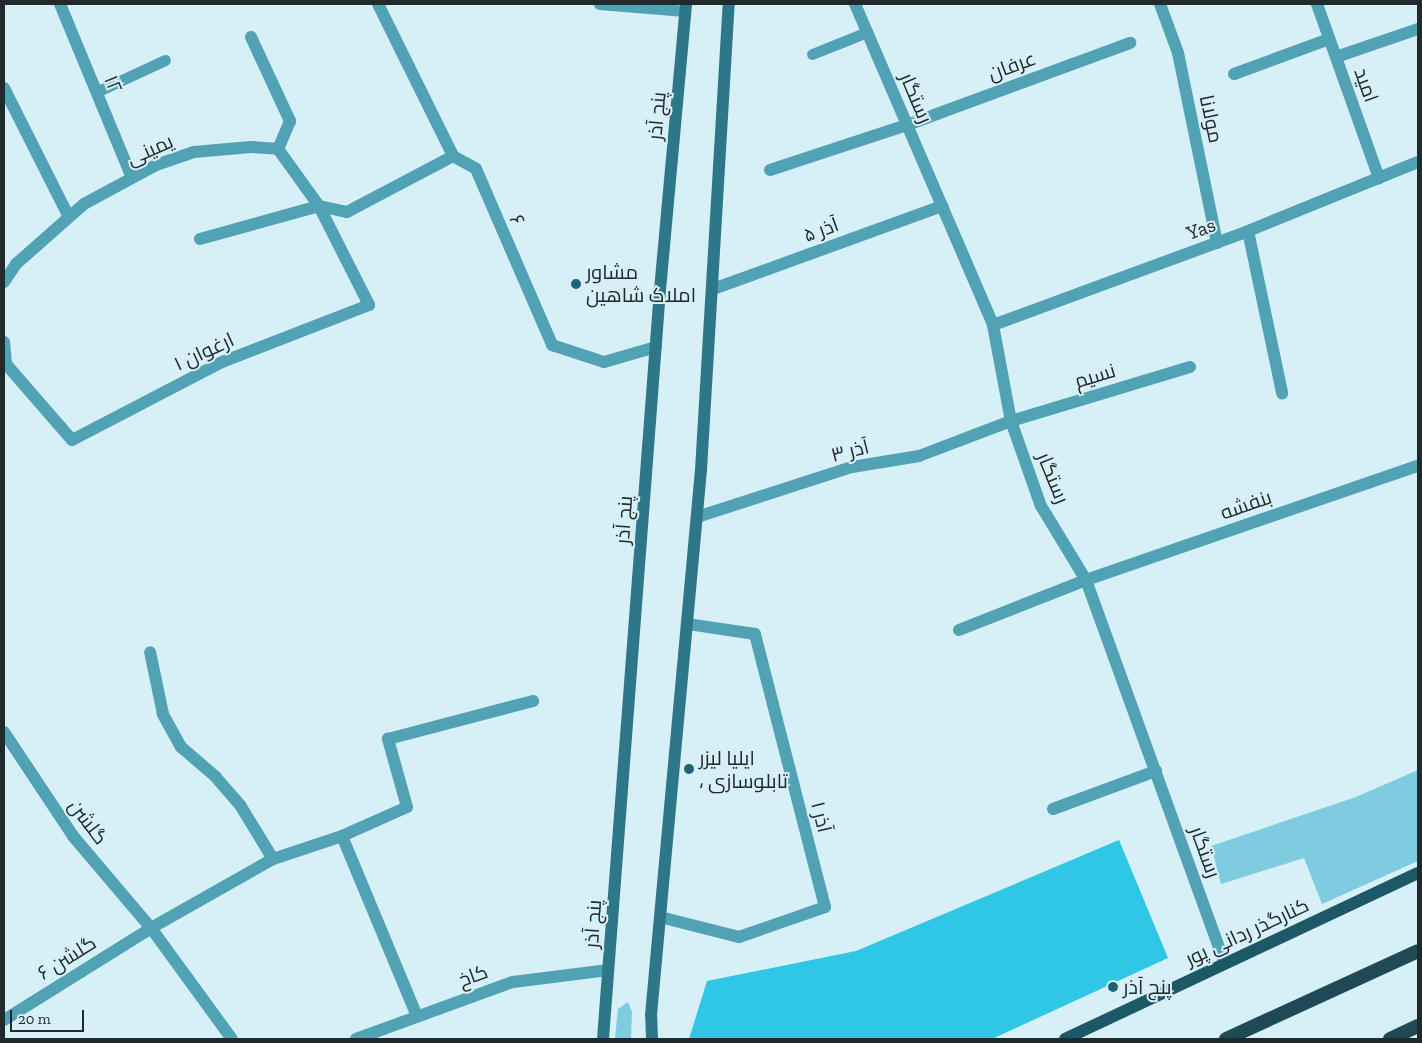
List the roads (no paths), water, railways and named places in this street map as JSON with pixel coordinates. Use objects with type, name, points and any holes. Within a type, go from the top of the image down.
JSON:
[{"type":"highway","points":[[1226,1039],[1418,951]]},
{"type":"highway","points":[[1390,1039],[1416,1027]]},
{"type":"highway","points":[[1394,1039],[1416,1027]]},
{"type":"main road","points":[[652,1039],[651,1015],[687,624],[713,289],[729,4]]},
{"type":"main road","name":"پنج آذر","points":[[603,1039],[656,347],[686,8]]},
{"type":"main road","name":"کنارگذر ردانی پور","points":[[1064,1039],[1418,873]]},
{"type":"street","name":"۱۲","points":[[60,4],[132,178]]},
{"type":"street","points":[[200,239],[319,206],[347,212],[453,156],[378,4]]},
{"type":"street","name":"رستگار","points":[[855,4],[993,325],[1011,421],[1041,506],[1086,580],[1225,963]]},
{"type":"street","name":"مولانا","points":[[1160,4],[1178,53],[1217,243]]},
{"type":"street","name":"امید","points":[[1317,4],[1379,178]]},
{"type":"street","points":[[1336,57],[1418,29]]},
{"type":"street","points":[[251,37],[290,121],[278,149],[319,206]]},
{"type":"street","points":[[1234,74],[1329,39]]},
{"type":"street","name":"عرفان","points":[[770,170],[908,125],[1130,43]]},
{"type":"street","points":[[4,88],[69,217]]},
{"type":"street","name":"یمینی","points":[[4,282],[16,264],[84,204],[132,178],[194,152],[251,147],[278,149]]},
{"type":"street","name":"۶","points":[[453,156],[476,169],[552,345],[604,362],[656,347]]},
{"type":"street","name":"Yas","points":[[993,325],[1217,243],[1418,162]]},
{"type":"street","name":"ارغوان ۱","points":[[4,342],[6,364],[72,440],[222,362],[368,305],[319,206]]},
{"type":"street","name":"آذر ۵","points":[[713,289],[942,206]]},
{"type":"street","points":[[1248,231],[1282,393]]},
{"type":"street","name":"نسیم","points":[[1011,421],[1190,367]]},
{"type":"street","name":"آذر ۳","points":[[696,517],[852,467],[918,456],[1011,421]]},
{"type":"street","name":"بنفشه","points":[[959,630],[1086,580],[1418,466]]},
{"type":"street","name":"آذر ۱","points":[[660,917],[739,937],[825,907],[755,634],[687,624]]},
{"type":"street","points":[[150,652],[163,714],[181,747],[216,777],[240,805],[273,859]]},
{"type":"street","name":"گلشن ۶","points":[[4,1020],[151,928],[273,859],[342,836],[407,807],[388,739],[533,701]]},
{"type":"street","name":"گلشن","points":[[4,732],[74,836],[151,928],[232,1039]]},
{"type":"street","points":[[1053,809],[1156,771]]},
{"type":"street","points":[[342,836],[417,1016]]},
{"type":"street","name":"کاخ","points":[[356,1039],[513,982],[608,970]]},
{"type":"lane","points":[[599,4],[686,8]]},
{"type":"lane","points":[[812,54],[867,32]]},
{"type":"lane","points":[[96,92],[165,60]]},
{"type":"place","name":"مشاور املاک شاهین","points":[[576,284]]},
{"type":"place","name":"ایلیا لیزر ، تابلوسازی","points":[[689,769]]},
{"type":"place","name":"پنج آذر","points":[[1113,987]]}]
